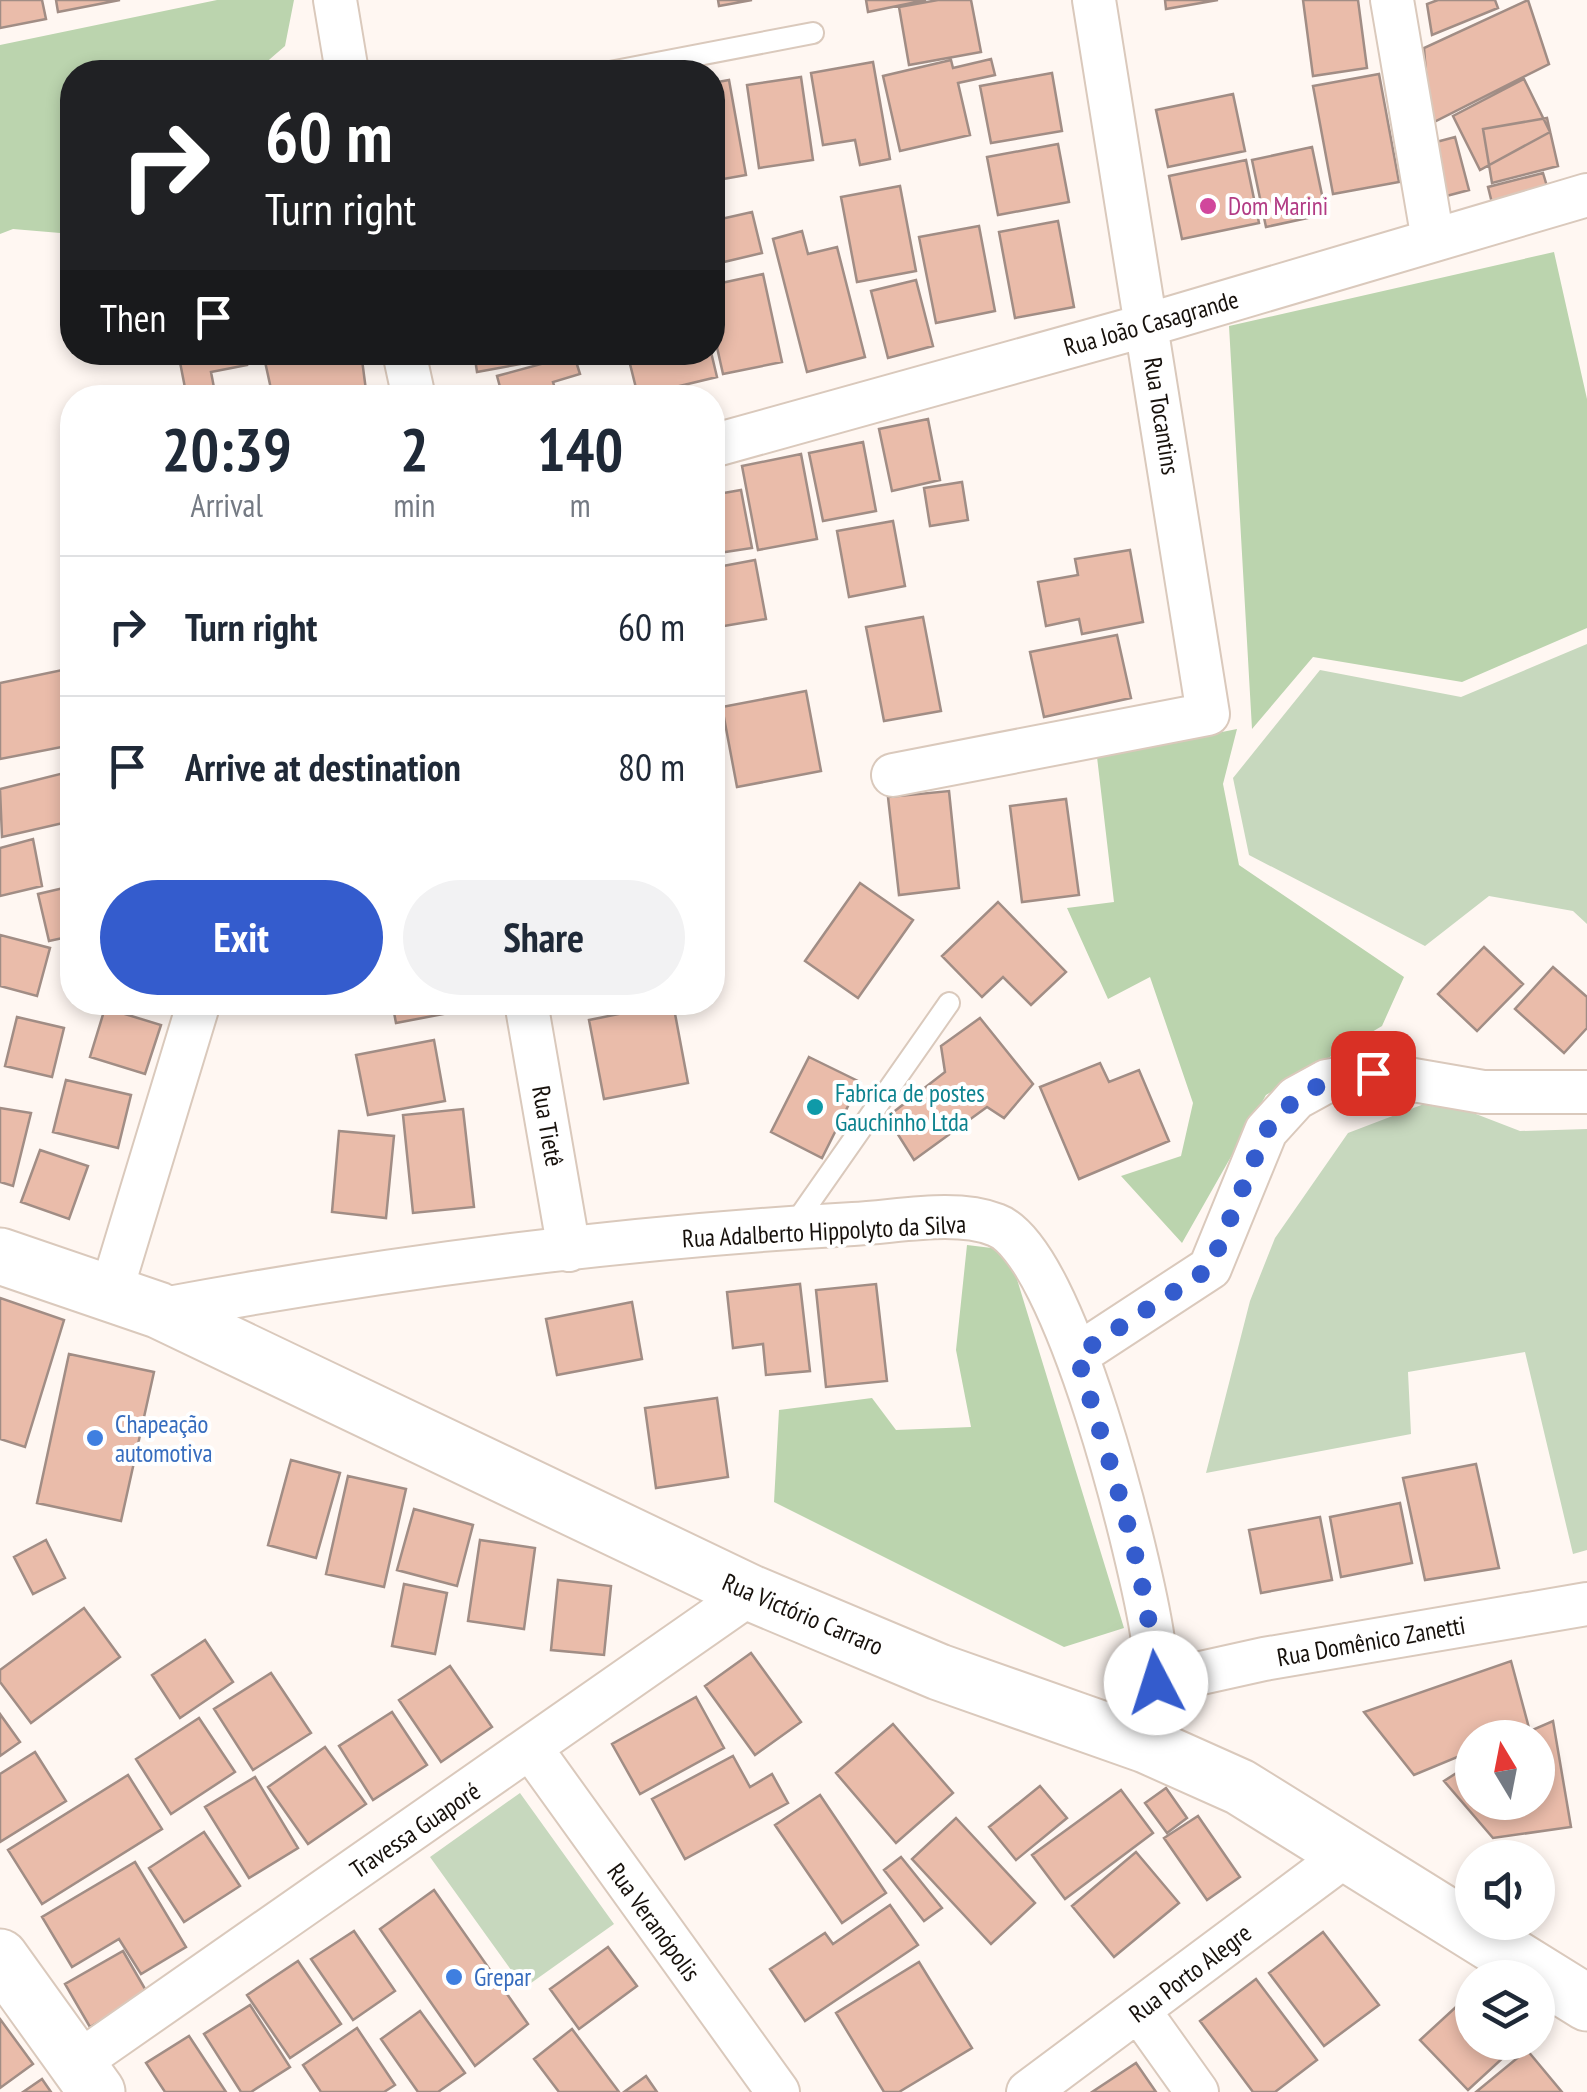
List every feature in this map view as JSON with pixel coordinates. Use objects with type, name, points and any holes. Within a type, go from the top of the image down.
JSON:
[{"type":"main road","name":"Rua Victório Carraro","points":[[0,1256],[135,1301],[751,1593],[940,1672],[1146,1744],[1240,1787],[1587,2003]]},
{"type":"main road","points":[[0,1957],[86,2078]]},
{"type":"street","points":[[335,0],[345,60]]},
{"type":"street","name":"Rua Tocantins","points":[[892,774],[1208,714],[1094,0]]},
{"type":"street","points":[[1392,0],[1433,240]]},
{"type":"street","name":"Rua João Casagrande","points":[[725,442],[1148,325],[1587,194]]},
{"type":"street","points":[[135,1301],[196,1015]]},
{"type":"street","name":"Rua Tietê","points":[[528,1015],[570,1250]]},
{"type":"street","points":[[1077,1355],[1210,1268],[1266,1131],[1296,1098],[1327,1081],[1373,1073],[1483,1092],[1587,1092]]},
{"type":"street","name":"Rua Adalberto Hippolyto da Silva","points":[[135,1301],[792,1228],[955,1219],[994,1224],[1014,1234],[1029,1253],[1077,1355],[1134,1545],[1154,1642],[1156,1683],[1146,1744]]},
{"type":"street","name":"Travessa Guaporé","points":[[86,2078],[751,1593]]},
{"type":"street","name":"Rua Domênico Zanetti","points":[[1156,1683],[1264,1659],[1587,1604]]},
{"type":"street","name":"Rua Veranópolis","points":[[532,1750],[778,2092]]},
{"type":"street","name":"Rua Porto Alegre","points":[[1028,2092],[1350,1852]]},
{"type":"street","points":[[1140,2012],[1197,2092]]},
{"type":"lane","points":[[672,60],[813,33]]},
{"type":"lane","points":[[792,1228],[949,1003]]},
{"type":"green space","points":[[217,0],[294,0],[285,46],[269,60],[60,60],[60,233],[13,229],[0,234],[0,45]]},
{"type":"green space","points":[[1554,252],[1587,399],[1587,628],[1462,682],[1313,657],[1252,729],[1229,326]]},
{"type":"green space","points":[[1587,644],[1587,924],[1573,911],[1489,896],[1425,946],[1249,855],[1233,778],[1320,670],[1461,697]]},
{"type":"green space","points":[[1237,729],[1223,784],[1239,865],[1404,977],[1382,1026],[1266,1095],[1182,1243],[1121,1176],[1181,1156],[1193,1103],[1150,977],[1108,999],[1067,908],[1114,902],[1097,757]]},
{"type":"green space","points":[[1437,1099],[1520,1131],[1587,1129],[1587,1550],[1573,1554],[1525,1352],[1408,1372],[1411,1434],[1206,1473],[1250,1301],[1275,1238],[1348,1133]]},
{"type":"green space","points":[[967,1245],[1008,1250],[1124,1628],[1064,1647],[774,1502],[779,1410],[872,1398],[896,1430],[971,1427],[956,1350]]},
{"type":"green space","points":[[520,1793],[614,1924],[524,1988],[430,1857]]},
{"type":"building","points":[[0,0],[42,0],[46,19],[0,28]]},
{"type":"building","points":[[56,0],[120,0],[58,12]]},
{"type":"building","points":[[718,0],[752,0],[719,6]]},
{"type":"building","points":[[866,0],[926,0],[868,12]]},
{"type":"building","points":[[938,0],[971,0],[981,52],[909,65],[899,7]]},
{"type":"building","points":[[1165,0],[1218,0],[1166,9]]},
{"type":"building","points":[[1303,0],[1358,0],[1367,68],[1313,76]]},
{"type":"building","points":[[1438,0],[1495,0],[1498,8],[1432,35],[1427,4]]},
{"type":"building","points":[[1528,0],[1549,64],[1430,124],[1424,48]]},
{"type":"building","points":[[991,59],[995,75],[958,83],[970,135],[900,151],[883,76],[951,60],[953,68]]},
{"type":"building","points":[[873,62],[890,159],[860,165],[855,140],[823,145],[811,73]]},
{"type":"building","points":[[1052,73],[1062,131],[991,143],[980,86]]},
{"type":"building","points":[[1379,74],[1399,182],[1333,194],[1313,86]]},
{"type":"building","points":[[801,77],[813,160],[759,168],[747,85]]},
{"type":"building","points":[[1524,79],[1550,132],[1480,170],[1453,116]]},
{"type":"building","points":[[729,80],[746,175],[725,179],[725,81]]},
{"type":"building","points":[[1233,94],[1245,151],[1168,167],[1156,110]]},
{"type":"building","points":[[1547,118],[1558,166],[1492,183],[1483,129]]},
{"type":"building","points":[[1455,137],[1469,190],[1439,198],[1425,145]]},
{"type":"building","points":[[1058,144],[1069,202],[998,215],[987,157]]},
{"type":"building","points":[[1312,147],[1326,214],[1266,227],[1252,160]]},
{"type":"building","points":[[1246,160],[1259,223],[1182,239],[1169,176]]},
{"type":"building","points":[[1543,173],[1549,193],[1493,207],[1488,187]]},
{"type":"building","points":[[900,186],[916,271],[857,282],[841,197]]},
{"type":"building","points":[[752,212],[762,253],[725,262],[725,218]]},
{"type":"building","points":[[1058,221],[1074,307],[1015,318],[999,232]]},
{"type":"building","points":[[979,226],[995,311],[936,323],[919,237]]},
{"type":"building","points":[[802,231],[808,254],[837,247],[865,357],[807,372],[773,239]]},
{"type":"building","points":[[763,274],[782,362],[723,374],[725,282]]},
{"type":"building","points":[[916,280],[933,346],[888,358],[871,291]]},
{"type":"building","points":[[181,365],[247,365],[211,372],[214,385],[184,385]]},
{"type":"building","points":[[266,365],[363,365],[365,385],[270,385]]},
{"type":"building","points":[[476,365],[515,365],[477,372]]},
{"type":"building","points":[[537,365],[577,365],[580,374],[553,382],[554,385],[499,385],[497,376]]},
{"type":"building","points":[[630,365],[714,365],[717,377],[684,385],[635,385]]},
{"type":"building","points":[[928,419],[940,480],[892,491],[879,429]]},
{"type":"building","points":[[863,442],[876,511],[823,521],[809,453]]},
{"type":"building","points":[[801,454],[817,539],[758,550],[742,466]]},
{"type":"building","points":[[962,482],[968,520],[930,526],[924,488]]},
{"type":"building","points":[[741,490],[752,548],[725,552],[725,493]]},
{"type":"building","points":[[893,521],[905,586],[849,597],[837,531]]},
{"type":"building","points":[[1130,550],[1143,622],[1082,634],[1079,619],[1046,626],[1038,582],[1078,575],[1075,559]]},
{"type":"building","points":[[755,560],[766,619],[725,626],[725,566]]},
{"type":"building","points":[[923,617],[941,711],[884,721],[866,627]]},
{"type":"building","points":[[1117,635],[1131,698],[1044,717],[1030,652]]},
{"type":"building","points":[[60,670],[60,747],[0,759],[0,683]]},
{"type":"building","points":[[806,691],[821,771],[737,787],[725,706]]},
{"type":"building","points":[[60,774],[60,824],[2,837],[0,789]]},
{"type":"building","points":[[949,791],[959,888],[899,895],[888,797]]},
{"type":"building","points":[[1066,799],[1079,895],[1022,902],[1010,806]]},
{"type":"building","points":[[33,839],[42,886],[0,896],[0,848]]},
{"type":"building","points":[[860,883],[913,920],[858,998],[805,961]]},
{"type":"building","points":[[60,889],[60,939],[49,941],[38,894]]},
{"type":"building","points":[[998,902],[1066,972],[1031,1005],[1003,977],[982,997],[942,956]]},
{"type":"building","points":[[0,935],[50,948],[37,996],[0,986]]},
{"type":"building","points":[[1484,947],[1523,984],[1477,1031],[1438,994]]},
{"type":"building","points":[[1553,967],[1587,997],[1587,1028],[1564,1053],[1515,1009]]},
{"type":"building","points":[[103,1015],[128,1015],[161,1025],[145,1074],[90,1057]]},
{"type":"building","points":[[394,1015],[438,1015],[396,1023]]},
{"type":"building","points":[[614,1015],[675,1015],[688,1083],[604,1099],[589,1020]]},
{"type":"building","points":[[17,1017],[64,1028],[52,1077],[5,1066]]},
{"type":"building","points":[[980,1018],[1033,1084],[1004,1118],[987,1107],[914,1160],[887,1117],[945,1072],[941,1046]]},
{"type":"building","points":[[434,1040],[445,1101],[368,1115],[356,1055]]},
{"type":"building","name":"Fabrica de postes Gauchinho Ltda","points":[[809,1057],[860,1082],[822,1158],[771,1132]]},
{"type":"building","points":[[1100,1063],[1109,1082],[1139,1070],[1169,1141],[1079,1179],[1040,1087]]},
{"type":"building","points":[[66,1080],[131,1095],[118,1148],[53,1132]]},
{"type":"building","points":[[0,1108],[31,1113],[13,1186],[0,1182]]},
{"type":"building","points":[[463,1109],[474,1207],[413,1213],[403,1115]]},
{"type":"building","points":[[339,1131],[394,1136],[386,1218],[332,1212]]},
{"type":"building","points":[[40,1150],[88,1166],[69,1219],[21,1202]]},
{"type":"building","points":[[800,1284],[810,1371],[766,1375],[763,1344],[733,1348],[727,1292]]},
{"type":"building","points":[[876,1284],[887,1381],[826,1387],[816,1290]]},
{"type":"building","points":[[0,1298],[64,1320],[25,1447],[0,1439]]},
{"type":"building","points":[[632,1302],[642,1359],[557,1375],[546,1319]]},
{"type":"building","name":"Chapeação automotiva","points":[[69,1354],[154,1372],[121,1521],[37,1503]]},
{"type":"building","points":[[717,1398],[728,1477],[656,1488],[645,1408]]},
{"type":"building","points":[[291,1460],[340,1473],[316,1558],[268,1545]]},
{"type":"building","points":[[1476,1464],[1499,1568],[1425,1580],[1403,1478]]},
{"type":"building","points":[[348,1476],[406,1489],[384,1587],[326,1574]]},
{"type":"building","points":[[1400,1503],[1412,1563],[1341,1577],[1330,1517]]},
{"type":"building","points":[[414,1509],[473,1525],[457,1586],[397,1570]]},
{"type":"building","points":[[1320,1517],[1332,1580],[1261,1593],[1249,1530]]},
{"type":"building","points":[[46,1540],[65,1578],[33,1594],[14,1557]]},
{"type":"building","points":[[480,1540],[535,1548],[524,1629],[468,1621]]},
{"type":"building","points":[[558,1580],[611,1586],[604,1655],[551,1650]]},
{"type":"building","points":[[404,1584],[447,1593],[435,1654],[392,1646]]},
{"type":"building","points":[[84,1608],[120,1657],[31,1723],[0,1682],[0,1670]]},
{"type":"building","points":[[205,1640],[233,1682],[180,1718],[152,1675]]},
{"type":"building","points":[[751,1653],[801,1722],[755,1755],[705,1686]]},
{"type":"building","points":[[1511,1661],[1527,1720],[1455,1720],[1455,1758],[1414,1775],[1364,1712]]},
{"type":"building","points":[[450,1666],[492,1727],[441,1762],[399,1700]]},
{"type":"building","points":[[271,1673],[311,1733],[253,1770],[214,1709]]},
{"type":"building","points":[[696,1697],[724,1748],[640,1794],[612,1744]]},
{"type":"building","points":[[392,1712],[427,1765],[373,1800],[339,1746]]},
{"type":"building","points":[[0,1714],[20,1742],[0,1756]]},
{"type":"building","points":[[199,1718],[235,1772],[171,1814],[136,1759]]},
{"type":"building","points":[[893,1724],[953,1793],[896,1843],[836,1773]]},
{"type":"building","points":[[1555,1733],[1571,1827],[1493,1838],[1478,1820],[1555,1820]]},
{"type":"building","points":[[325,1747],[366,1804],[308,1844],[268,1787]]},
{"type":"building","points":[[35,1752],[66,1801],[0,1842],[0,1774]]},
{"type":"building","points":[[733,1756],[750,1787],[772,1774],[788,1803],[685,1859],[652,1799]]},
{"type":"building","points":[[1455,1774],[1455,1794],[1444,1781]]},
{"type":"building","points":[[128,1775],[162,1829],[42,1904],[8,1850]]},
{"type":"building","points":[[255,1777],[298,1848],[249,1878],[205,1807]]},
{"type":"building","points":[[1040,1786],[1067,1818],[1016,1860],[989,1827]]},
{"type":"building","points":[[1166,1788],[1187,1818],[1167,1833],[1145,1803]]},
{"type":"building","points":[[1121,1790],[1153,1833],[1065,1899],[1032,1855]]},
{"type":"building","points":[[820,1795],[886,1893],[842,1923],[775,1825]]},
{"type":"building","points":[[1198,1816],[1240,1877],[1207,1900],[1164,1838]]},
{"type":"building","points":[[956,1818],[1035,1903],[991,1944],[912,1859]]},
{"type":"building","points":[[204,1832],[240,1886],[184,1922],[149,1868]]},
{"type":"building","points":[[1136,1852],[1179,1903],[1114,1957],[1072,1906]]},
{"type":"building","points":[[901,1857],[942,1908],[924,1921],[884,1870]]},
{"type":"building","points":[[135,1862],[186,1947],[141,1974],[119,1939],[72,1967],[42,1917]]},
{"type":"building","name":"Grepar","points":[[434,1890],[528,2024],[475,2066],[380,1929]]},
{"type":"building","points":[[890,1905],[918,1945],[805,2021],[770,1969],[825,1933],[833,1944]]},
{"type":"building","points":[[354,1931],[395,1991],[353,2020],[311,1959]]},
{"type":"building","points":[[1323,1932],[1379,2005],[1324,2046],[1269,1973]]},
{"type":"building","points":[[608,1947],[637,1986],[579,2029],[550,1989]]},
{"type":"building","points":[[123,1951],[148,1994],[90,2027],[65,1984]]},
{"type":"building","points":[[298,1961],[341,2024],[290,2058],[247,1995]]},
{"type":"building","points":[[919,1962],[972,2048],[899,2092],[884,2092],[836,2013]]},
{"type":"building","points":[[1256,1979],[1317,2060],[1275,2092],[1253,2092],[1200,2021]]},
{"type":"building","points":[[250,2005],[290,2067],[251,2092],[241,2092],[204,2034]]},
{"type":"building","points":[[1455,2008],[1455,2060],[1501,2060],[1468,2090],[1420,2040]]},
{"type":"building","points":[[420,2011],[465,2073],[438,2092],[418,2092],[381,2039]]},
{"type":"building","points":[[0,2019],[33,2064],[0,2088]]},
{"type":"building","points":[[357,2028],[395,2085],[384,2092],[321,2092],[303,2065]]},
{"type":"building","points":[[572,2029],[619,2092],[559,2092],[534,2059]]},
{"type":"building","points":[[189,2036],[226,2092],[165,2092],[146,2063]]},
{"type":"building","points":[[1515,2060],[1535,2060],[1562,2092],[1476,2092]]},
{"type":"building","points":[[1136,2063],[1156,2092],[1092,2092]]},
{"type":"building","points":[[646,2076],[657,2092],[624,2092]]},
{"type":"building","points":[[42,2079],[51,2092],[23,2092]]},
{"type":"place","name":"Dom Marini","points":[[1208,206]]},
{"type":"place","name":"Fabrica de postes Gauchinho Ltda","points":[[815,1107]]},
{"type":"place","name":"Chapeação automotiva","points":[[95,1438]]},
{"type":"place","name":"Grepar","points":[[454,1977]]},
{"type":"route","points":[[1156,1683],[1154,1642],[1134,1545],[1077,1355],[1188,1286],[1210,1268],[1266,1131],[1296,1098],[1327,1081],[1373,1073]]}]
